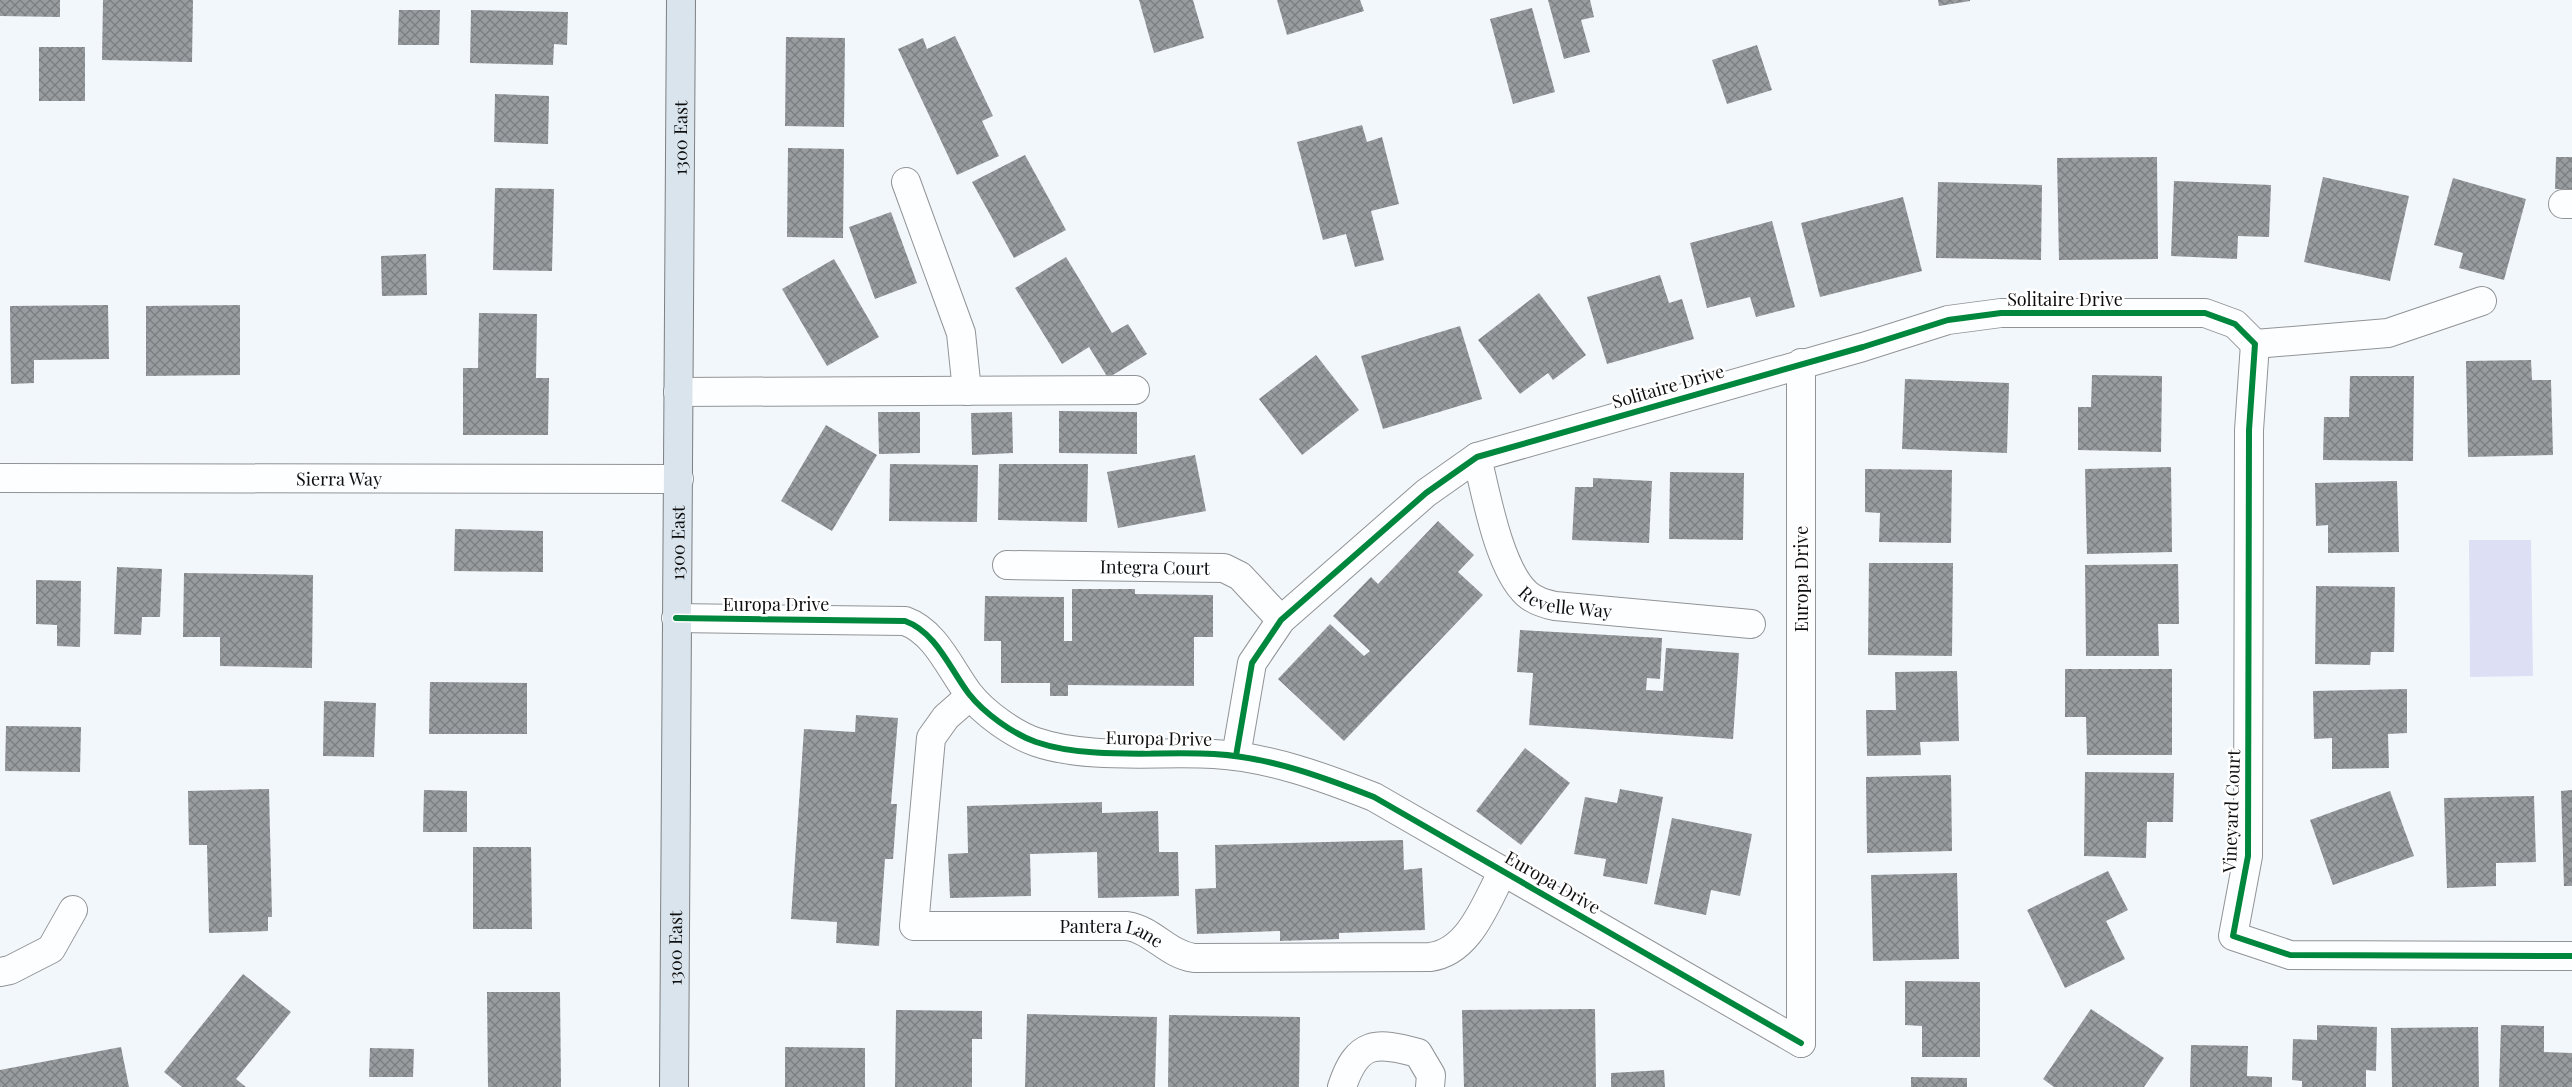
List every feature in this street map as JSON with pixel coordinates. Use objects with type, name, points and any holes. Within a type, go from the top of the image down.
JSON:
[{"type":"main road","name":"1300 East","points":[[674,1087],[681,0]]},
{"type":"street","points":[[906,182],[961,333],[967,391]]},
{"type":"street","points":[[2255,344],[2388,333],[2482,301]]},
{"type":"street","name":"Solitaire Drive","points":[[1236,756],[1252,663],[1280,620],[1426,493],[1477,457],[1948,320],[2001,313],[2205,313],[2235,324],[2255,344]]},
{"type":"street","name":"Vineyard Court","points":[[2255,344],[2249,430],[2248,856],[2233,936],[2290,955],[2572,956]]},
{"type":"street","name":"Europa Drive","points":[[676,618],[906,621],[923,629],[970,696],[994,717],[1034,742],[1080,752],[1236,756],[1262,760],[1337,782],[1374,796],[1801,1043],[1801,364]]},
{"type":"street","points":[[678,392],[1135,390]]},
{"type":"street","name":"Revelle Way","points":[[1477,457],[1494,525],[1510,569],[1518,583],[1535,599],[1555,606],[1752,624]]},
{"type":"street","name":"Sierra Way","points":[[0,478],[678,479]]},
{"type":"street","name":"Integra Court","points":[[1007,565],[1224,568],[1240,576],[1280,620]]},
{"type":"street","name":"Pantera Lane","points":[[970,696],[946,717],[931,738],[928,751],[914,926],[1127,926],[1144,931],[1176,954],[1194,958],[1441,956],[1461,944],[1503,871]]},
{"type":"street","points":[[0,972],[10,970],[51,949],[73,910]]},
{"type":"street","points":[[1342,1087],[1348,1068],[1360,1052],[1389,1044],[1418,1054],[1431,1075],[1430,1087]]},
{"type":"shaded area","points":[[2469,540],[2531,540],[2533,676],[2470,677]]},
{"type":"building","points":[[0,0],[60,0],[60,17],[0,16]]},
{"type":"building","points":[[103,0],[193,0],[192,62],[102,60]]},
{"type":"building","points":[[1139,0],[1193,0],[1204,38],[1154,53]]},
{"type":"building","points":[[1277,0],[1360,0],[1364,11],[1287,35]]},
{"type":"building","points":[[1548,0],[1590,0],[1594,17],[1581,20],[1590,52],[1564,59]]},
{"type":"building","points":[[1938,0],[1970,0],[1970,1],[1939,6]]},
{"type":"building","points":[[1532,8],[1555,92],[1513,104],[1490,19]]},
{"type":"building","points":[[399,10],[440,10],[439,45],[398,45]]},
{"type":"building","points":[[471,10],[568,12],[567,45],[554,44],[553,65],[470,63]]},
{"type":"building","points":[[955,36],[993,116],[982,121],[999,156],[957,175],[898,49],[923,38],[927,49]]},
{"type":"building","points":[[786,37],[845,38],[844,127],[785,126]]},
{"type":"building","points":[[1757,45],[1772,90],[1727,104],[1712,60]]},
{"type":"building","points":[[39,47],[85,47],[85,101],[39,101]]},
{"type":"building","points":[[495,94],[549,96],[548,144],[494,142]]},
{"type":"building","points":[[1362,125],[1367,142],[1382,137],[1399,204],[1371,211],[1384,260],[1355,267],[1346,234],[1323,240],[1297,142]]},
{"type":"building","points":[[788,148],[844,149],[843,238],[787,237]]},
{"type":"building","points":[[1025,155],[1066,230],[1014,258],[972,182]]},
{"type":"building","points":[[2157,157],[2158,259],[2059,260],[2057,158]]},
{"type":"building","points":[[2556,157],[2572,157],[2572,189],[2555,189]]},
{"type":"building","points":[[2323,177],[2409,196],[2390,281],[2304,262]]},
{"type":"building","points":[[2453,178],[2526,199],[2504,280],[2459,268],[2463,253],[2434,245]]},
{"type":"building","points":[[2174,181],[2271,185],[2269,237],[2238,236],[2237,259],[2171,256]]},
{"type":"building","points":[[1938,182],[2042,185],[2041,260],[1936,258]]},
{"type":"building","points":[[495,188],[554,189],[552,271],[493,270]]},
{"type":"building","points":[[1903,197],[1922,271],[1820,297],[1801,223]]},
{"type":"building","points":[[891,212],[917,283],[875,299],[849,227]]},
{"type":"building","points":[[1772,221],[1795,307],[1756,317],[1750,297],[1707,308],[1690,243]]},
{"type":"building","points":[[426,254],[427,295],[382,296],[381,256]]},
{"type":"building","points":[[1066,257],[1112,333],[1128,324],[1147,354],[1108,378],[1089,347],[1062,364],[1015,288]]},
{"type":"building","points":[[834,259],[879,337],[827,366],[782,289]]},
{"type":"building","points":[[1660,275],[1669,303],[1682,299],[1694,339],[1607,364],[1587,297]]},
{"type":"building","points":[[1539,293],[1586,355],[1553,380],[1548,373],[1520,394],[1478,340]]},
{"type":"building","points":[[108,305],[109,359],[34,360],[34,383],[11,384],[10,306]]},
{"type":"building","points":[[240,305],[240,375],[146,376],[146,306]]},
{"type":"building","points":[[479,313],[537,314],[536,378],[549,378],[548,435],[463,435],[463,368],[478,368]]},
{"type":"building","points":[[1460,326],[1482,399],[1383,429],[1361,356]]},
{"type":"building","points":[[1316,355],[1359,410],[1302,455],[1259,399]]},
{"type":"building","points":[[2531,360],[2532,380],[2551,380],[2553,455],[2468,457],[2466,361]]},
{"type":"building","points":[[2092,375],[2162,376],[2161,452],[2078,450],[2078,407],[2091,407]]},
{"type":"building","points":[[2350,376],[2414,376],[2413,461],[2323,460],[2324,417],[2349,417]]},
{"type":"building","points":[[1905,379],[2009,383],[2007,453],[1902,449]]},
{"type":"building","points":[[1059,411],[1137,412],[1137,454],[1059,453]]},
{"type":"building","points":[[878,412],[920,412],[920,453],[879,454]]},
{"type":"building","points":[[1012,412],[1013,453],[972,455],[971,413]]},
{"type":"building","points":[[826,425],[877,455],[832,531],[781,501]]},
{"type":"building","points":[[1195,455],[1206,511],[1118,528],[1107,472]]},
{"type":"building","points":[[890,464],[978,465],[977,522],[889,521]]},
{"type":"building","points":[[999,464],[1088,464],[1087,522],[998,520]]},
{"type":"building","points":[[2171,467],[2172,552],[2087,554],[2085,469]]},
{"type":"building","points":[[1865,469],[1952,470],[1951,543],[1879,542],[1880,513],[1865,512]]},
{"type":"building","points":[[1670,472],[1744,473],[1743,540],[1669,539]]},
{"type":"building","points":[[1593,478],[1652,481],[1649,543],[1572,540],[1575,487],[1593,487]]},
{"type":"building","points":[[2397,481],[2399,552],[2328,553],[2328,525],[2316,526],[2315,483]]},
{"type":"building","points":[[1438,521],[1474,555],[1458,572],[1483,595],[1344,741],[1278,679],[1330,624],[1364,656],[1370,651],[1333,616],[1371,577],[1378,584]]},
{"type":"building","points":[[455,529],[543,531],[543,572],[454,571]]},
{"type":"building","points":[[1869,563],[1953,563],[1952,656],[1868,655]]},
{"type":"building","points":[[2178,564],[2179,624],[2158,624],[2159,656],[2086,656],[2085,565]]},
{"type":"building","points":[[117,567],[162,569],[160,617],[142,617],[141,635],[114,634]]},
{"type":"building","points":[[184,573],[313,575],[312,668],[220,666],[220,637],[183,637]]},
{"type":"building","points":[[36,580],[81,581],[80,647],[57,646],[57,625],[36,624]]},
{"type":"building","points":[[2316,586],[2395,587],[2394,652],[2371,652],[2370,665],[2315,664]]},
{"type":"building","points":[[1072,589],[1135,589],[1135,594],[1213,595],[1213,637],[1194,637],[1194,686],[1068,685],[1068,696],[1050,696],[1050,683],[1001,683],[1001,641],[984,641],[985,596],[1064,597],[1064,641],[1072,641]]},
{"type":"building","points":[[1520,630],[1662,638],[1660,679],[1647,678],[1646,690],[1663,691],[1666,648],[1739,653],[1733,739],[1529,725],[1533,673],[1517,672]]},
{"type":"building","points":[[2065,669],[2172,669],[2172,755],[2087,755],[2086,717],[2065,717]]},
{"type":"building","points":[[1957,671],[1959,741],[1920,742],[1921,755],[1867,756],[1866,710],[1896,710],[1895,672]]},
{"type":"building","points":[[430,682],[527,683],[527,734],[429,734]]},
{"type":"building","points":[[2407,689],[2407,733],[2388,734],[2389,768],[2332,769],[2332,738],[2314,739],[2313,691]]},
{"type":"building","points":[[324,701],[376,703],[374,757],[323,756]]},
{"type":"building","points":[[856,715],[898,718],[891,804],[897,804],[893,859],[885,859],[879,946],[836,943],[837,922],[791,919],[804,729],[855,732]]},
{"type":"building","points":[[6,726],[81,727],[80,772],[5,771]]},
{"type":"building","points":[[1525,748],[1570,783],[1521,845],[1476,811]]},
{"type":"building","points":[[2085,772],[2174,773],[2173,822],[2147,822],[2146,858],[2084,856]]},
{"type":"building","points":[[1951,775],[1952,851],[1867,853],[1866,777]]},
{"type":"building","points":[[269,789],[272,917],[268,917],[268,931],[209,933],[207,845],[189,845],[188,791]]},
{"type":"building","points":[[1620,789],[1663,797],[1647,884],[1603,876],[1606,859],[1574,854],[1585,797],[1617,803]]},
{"type":"building","points":[[424,790],[467,791],[467,832],[423,832]]},
{"type":"building","points":[[2572,790],[2572,886],[2564,886],[2561,791]]},
{"type":"building","points":[[2390,791],[2414,856],[2333,885],[2310,820]]},
{"type":"building","points":[[2534,796],[2536,862],[2496,863],[2496,886],[2447,888],[2444,798]]},
{"type":"building","points":[[1102,802],[1102,813],[1158,811],[1159,852],[1178,852],[1179,896],[1098,898],[1097,852],[1030,854],[1031,896],[950,898],[948,854],[968,853],[967,806]]},
{"type":"building","points":[[1672,818],[1752,834],[1740,896],[1711,890],[1706,915],[1654,904]]},
{"type":"building","points":[[1403,840],[1404,870],[1422,868],[1425,930],[1339,933],[1339,939],[1280,941],[1280,931],[1197,934],[1195,889],[1216,888],[1215,845]]},
{"type":"building","points":[[473,847],[531,847],[532,929],[473,929]]},
{"type":"building","points":[[2108,871],[2128,910],[2106,921],[2125,959],[2065,988],[2027,910]]},
{"type":"building","points":[[1957,873],[1959,959],[1873,961],[1871,875]]},
{"type":"building","points":[[243,974],[291,1012],[236,1079],[246,1087],[182,1087],[164,1072]]},
{"type":"building","points":[[1905,981],[1980,982],[1980,1057],[1922,1057],[1922,1026],[1905,1025]]},
{"type":"building","points":[[487,992],[560,992],[561,1087],[488,1087]]},
{"type":"building","points":[[1595,1009],[1596,1087],[1464,1087],[1462,1010]]},
{"type":"building","points":[[2091,1009],[2164,1058],[2144,1087],[2054,1087],[2043,1079]]},
{"type":"building","points":[[896,1010],[982,1011],[982,1039],[972,1039],[972,1087],[895,1087]]},
{"type":"building","points":[[1027,1014],[1157,1017],[1155,1087],[1025,1087]]},
{"type":"building","points":[[1169,1015],[1300,1017],[1299,1087],[1168,1087]]},
{"type":"building","points":[[2317,1025],[2377,1027],[2376,1071],[2366,1070],[2366,1087],[2302,1087],[2302,1081],[2292,1080],[2293,1039],[2317,1040]]},
{"type":"building","points":[[2501,1025],[2544,1026],[2544,1052],[2572,1053],[2572,1087],[2499,1087]]},
{"type":"building","points":[[2478,1027],[2479,1087],[2392,1087],[2391,1028]]},
{"type":"building","points":[[2191,1045],[2248,1046],[2247,1076],[2272,1077],[2272,1087],[2190,1087]]},
{"type":"building","points":[[121,1047],[129,1087],[0,1087],[0,1070]]},
{"type":"building","points":[[785,1047],[865,1048],[865,1087],[785,1087]]},
{"type":"building","points":[[370,1048],[414,1049],[413,1077],[369,1077]]},
{"type":"building","points":[[1664,1070],[1665,1087],[1611,1087],[1611,1073]]},
{"type":"building","points":[[1911,1077],[1967,1078],[1967,1087],[1911,1087]]},
{"type":"cycle path","points":[[1236,756],[1252,663],[1281,620],[1426,493],[1477,457],[1863,347],[1948,320],[2001,313],[2205,313],[2235,324],[2255,344],[2249,430],[2248,856],[2233,936],[2290,955],[2572,956]]},
{"type":"cycle path","points":[[676,618],[905,621],[916,626],[934,642],[975,701],[1009,728],[1036,742],[1056,748],[1101,753],[1193,753],[1255,759],[1315,775],[1374,797],[1801,1043]]}]
